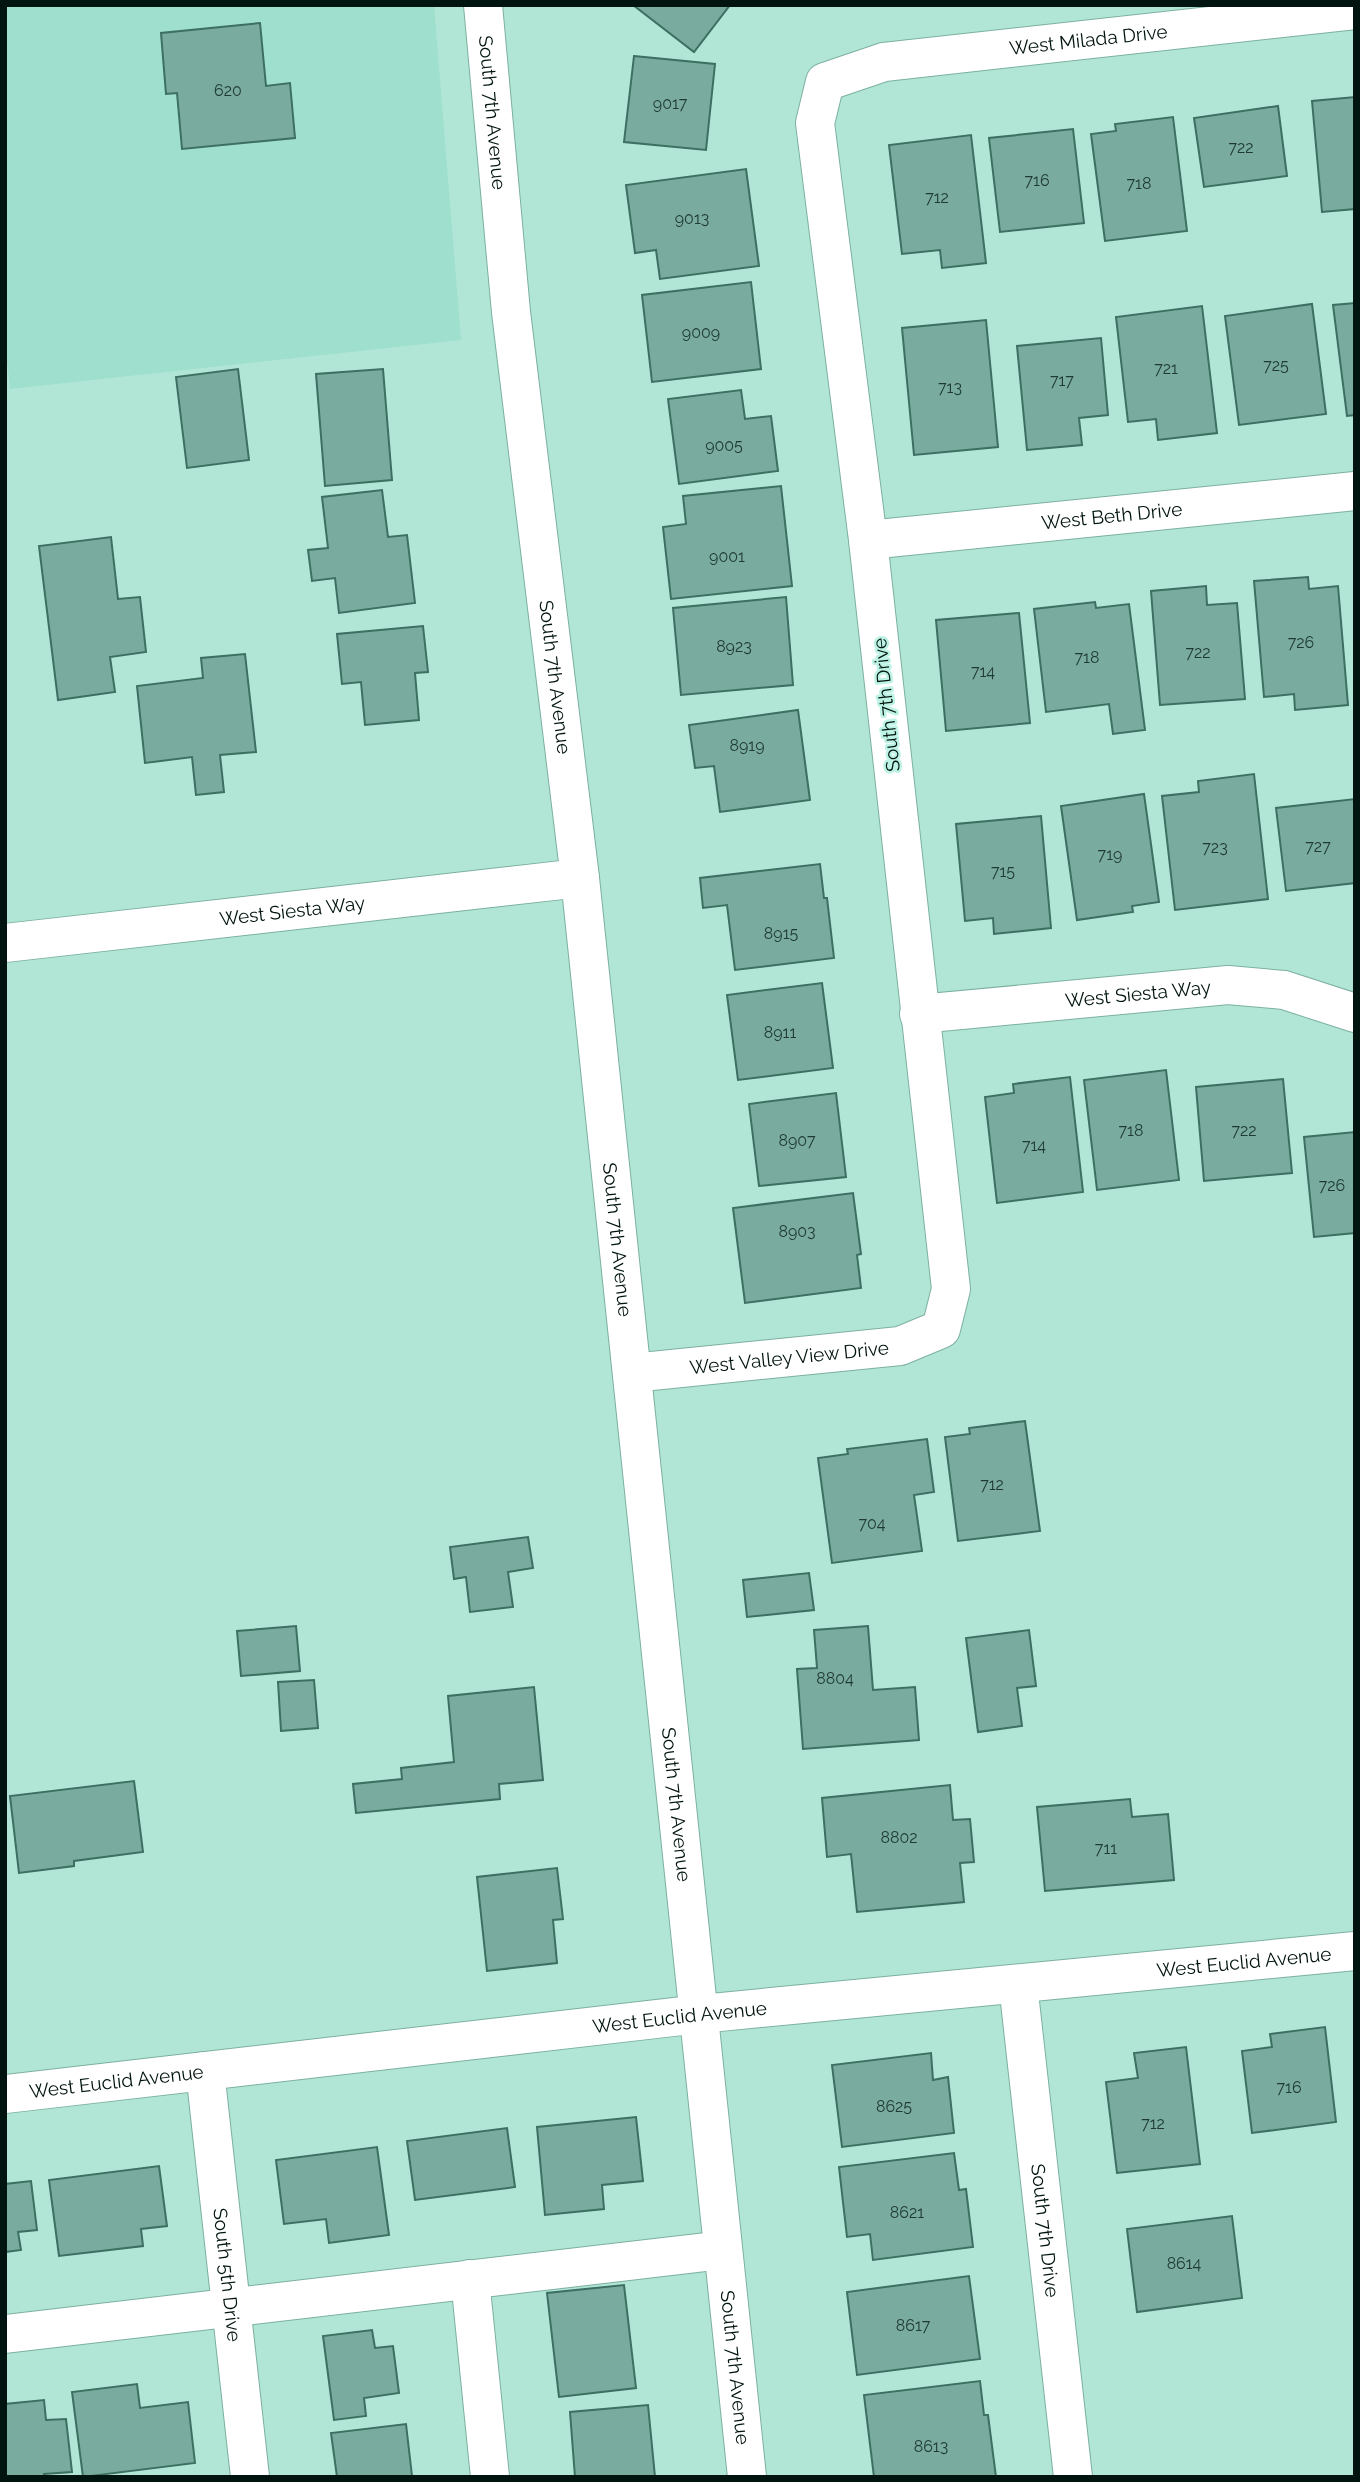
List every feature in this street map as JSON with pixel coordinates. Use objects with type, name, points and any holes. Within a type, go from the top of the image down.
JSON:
[{"type":"street","name":"South 7th Avenue","points":[[483,5],[512,312],[580,878],[747,2477]]},
{"type":"street","name":"West Milada Drive","points":[[825,82],[884,62],[1355,10]]},
{"type":"street","name":"South 7th Drive","points":[[825,82],[815,123],[868,540],[951,1289],[941,1329]]},
{"type":"street","name":"West Beth Drive","points":[[868,540],[1355,491]]},
{"type":"street","name":"West Siesta Way","points":[[5,943],[580,878]]},
{"type":"street","name":"West Siesta Way","points":[[919,1014],[1228,985],[1284,990],[1355,1013]]},
{"type":"street","name":"West Valley View Drive","points":[[632,1373],[900,1346],[941,1329]]},
{"type":"street","name":"West Euclid Avenue","points":[[5,2094],[699,2014],[1355,1951]]},
{"type":"street","name":"South 7th Drive","points":[[1018,1984],[1073,2477]]},
{"type":"street","name":"South 5th Drive","points":[[205,2071],[250,2477]]},
{"type":"street","points":[[5,2334],[723,2250]]},
{"type":"street","points":[[470,2279],[490,2477]]},
{"type":"shaded area","points":[[5,5],[434,5],[461,340],[10,389],[5,341]]},
{"type":"building","points":[[633,5],[730,5],[694,52]]},
{"type":"building","points":[[260,23],[266,86],[290,83],[295,138],[182,149],[177,93],[166,94],[161,33]]},
{"type":"building","points":[[634,56],[715,64],[706,150],[624,142]]},
{"type":"building","points":[[1355,97],[1355,209],[1322,212],[1312,101]]},
{"type":"building","points":[[1278,106],[1287,176],[1204,187],[1194,118]]},
{"type":"building","points":[[1173,117],[1187,231],[1105,241],[1091,134],[1116,131],[1115,124]]},
{"type":"building","points":[[1073,129],[1084,223],[1000,232],[989,138]]},
{"type":"building","points":[[971,135],[986,263],[942,268],[940,250],[902,254],[889,145]]},
{"type":"building","points":[[746,169],[759,266],[660,279],[656,250],[635,253],[626,185]]},
{"type":"building","points":[[751,282],[761,369],[652,382],[642,295]]},
{"type":"building","points":[[1355,303],[1355,415],[1347,416],[1333,305]]},
{"type":"building","points":[[1312,304],[1326,414],[1239,425],[1225,316]]},
{"type":"building","points":[[1202,306],[1217,433],[1158,440],[1156,419],[1128,422],[1116,317]]},
{"type":"building","points":[[986,320],[998,447],[914,455],[902,328]]},
{"type":"building","points":[[1101,338],[1108,415],[1079,418],[1082,445],[1027,450],[1017,346]]},
{"type":"building","points":[[238,369],[249,460],[187,468],[176,377]]},
{"type":"building","points":[[383,369],[392,480],[325,486],[316,374]]},
{"type":"building","points":[[741,390],[745,419],[771,416],[778,471],[679,484],[668,399]]},
{"type":"building","points":[[781,486],[792,586],[671,599],[663,527],[686,524],[683,496]]},
{"type":"building","points":[[382,490],[388,537],[407,535],[415,603],[339,613],[335,578],[312,581],[308,550],[328,548],[322,497]]},
{"type":"building","points":[[111,537],[118,599],[140,597],[146,652],[110,657],[115,692],[58,700],[39,546]]},
{"type":"building","points":[[1308,577],[1309,589],[1338,586],[1348,705],[1295,710],[1294,694],[1264,697],[1254,581]]},
{"type":"building","points":[[1206,586],[1207,605],[1237,603],[1245,699],[1160,705],[1151,591]]},
{"type":"building","points":[[786,597],[793,685],[681,695],[673,608]]},
{"type":"building","points":[[1095,602],[1096,608],[1129,604],[1145,730],[1113,734],[1109,704],[1046,712],[1034,609]]},
{"type":"building","points":[[1019,613],[1030,723],[946,731],[936,620]]},
{"type":"building","points":[[423,626],[428,672],[415,673],[419,720],[365,725],[361,682],[342,684],[337,634]]},
{"type":"building","points":[[245,654],[256,752],[220,755],[224,792],[196,795],[192,757],[145,763],[137,686],[203,678],[201,658]]},
{"type":"building","points":[[798,710],[810,800],[720,812],[714,766],[695,768],[689,725]]},
{"type":"building","points":[[1254,774],[1268,899],[1175,910],[1162,796],[1199,792],[1198,781]]},
{"type":"building","points":[[1144,794],[1159,902],[1132,906],[1133,912],[1077,920],[1061,806]]},
{"type":"building","points":[[1355,799],[1355,883],[1286,891],[1276,808]]},
{"type":"building","points":[[1041,816],[1051,928],[994,934],[993,918],[965,921],[956,824]]},
{"type":"building","points":[[820,864],[834,958],[735,970],[727,905],[703,908],[700,878]]},
{"type":"building","points":[[822,983],[833,1068],[738,1080],[727,995]]},
{"type":"building","points":[[1166,1070],[1179,1180],[1097,1190],[1084,1080]]},
{"type":"building","points":[[1070,1077],[1083,1192],[997,1203],[985,1097],[1014,1093],[1013,1084]]},
{"type":"building","points":[[1283,1079],[1292,1173],[1204,1181],[1196,1087]]},
{"type":"building","points":[[836,1093],[846,1177],[759,1186],[749,1104]]},
{"type":"building","points":[[1355,1132],[1355,1233],[1314,1237],[1304,1137]]},
{"type":"building","points":[[853,1193],[861,1254],[857,1255],[861,1288],[745,1303],[733,1208]]},
{"type":"building","points":[[1025,1421],[1040,1531],[958,1541],[945,1437],[970,1434],[969,1428]]},
{"type":"building","points":[[927,1439],[934,1492],[914,1495],[922,1551],[832,1563],[818,1458],[848,1454],[847,1449]]},
{"type":"building","points":[[528,1537],[533,1568],[508,1572],[513,1607],[470,1612],[466,1577],[454,1579],[450,1547]]},
{"type":"building","points":[[809,1573],[814,1610],[747,1617],[743,1580]]},
{"type":"building","points":[[296,1626],[300,1671],[241,1676],[237,1631]]},
{"type":"building","points":[[868,1626],[873,1690],[915,1687],[919,1740],[803,1749],[797,1669],[817,1668],[814,1630]]},
{"type":"building","points":[[1029,1630],[1036,1686],[1017,1688],[1022,1726],[978,1732],[966,1638]]},
{"type":"building","points":[[314,1680],[318,1728],[281,1731],[278,1682]]},
{"type":"building","points":[[534,1687],[543,1780],[499,1784],[500,1799],[356,1813],[353,1784],[402,1779],[401,1768],[454,1762],[448,1696]]},
{"type":"building","points":[[134,1781],[143,1852],[74,1861],[74,1866],[19,1873],[10,1796]]},
{"type":"building","points":[[950,1785],[953,1820],[970,1819],[974,1862],[960,1863],[964,1902],[857,1912],[851,1854],[827,1857],[822,1798]]},
{"type":"building","points":[[1130,1799],[1132,1817],[1168,1814],[1174,1880],[1045,1891],[1037,1807]]},
{"type":"building","points":[[557,1868],[563,1919],[553,1920],[557,1963],[487,1971],[477,1877]]},
{"type":"building","points":[[1325,2027],[1336,2122],[1252,2133],[1242,2051],[1272,2047],[1270,2034]]},
{"type":"building","points":[[1186,2047],[1200,2164],[1117,2173],[1106,2082],[1138,2078],[1134,2053]]},
{"type":"building","points":[[931,2053],[933,2080],[948,2077],[954,2133],[842,2147],[832,2065]]},
{"type":"building","points":[[636,2117],[643,2181],[602,2185],[604,2209],[545,2215],[537,2127]]},
{"type":"building","points":[[507,2128],[515,2187],[415,2200],[407,2141]]},
{"type":"building","points":[[377,2147],[389,2235],[329,2243],[326,2219],[284,2224],[276,2160]]},
{"type":"building","points":[[954,2153],[959,2190],[966,2189],[973,2247],[873,2260],[870,2234],[847,2237],[839,2167]]},
{"type":"building","points":[[159,2166],[167,2226],[141,2229],[143,2246],[59,2256],[49,2180]]},
{"type":"building","points":[[31,2181],[37,2230],[18,2232],[21,2250],[5,2252],[5,2184]]},
{"type":"building","points":[[1232,2216],[1242,2298],[1137,2312],[1127,2229]]},
{"type":"building","points":[[969,2276],[980,2359],[857,2375],[847,2292]]},
{"type":"building","points":[[624,2285],[636,2388],[559,2397],[547,2293]]},
{"type":"building","points":[[372,2330],[375,2348],[393,2346],[399,2393],[364,2398],[366,2416],[334,2420],[323,2336]]},
{"type":"building","points":[[980,2381],[984,2415],[988,2415],[996,2477],[874,2477],[864,2395]]},
{"type":"building","points":[[137,2384],[140,2408],[188,2402],[195,2463],[83,2477],[72,2392]]},
{"type":"building","points":[[44,2400],[46,2420],[66,2419],[72,2472],[44,2474],[44,2477],[5,2477],[5,2404]]},
{"type":"building","points":[[648,2405],[655,2477],[575,2477],[570,2412]]},
{"type":"building","points":[[406,2424],[412,2476],[337,2477],[331,2433]]}]
